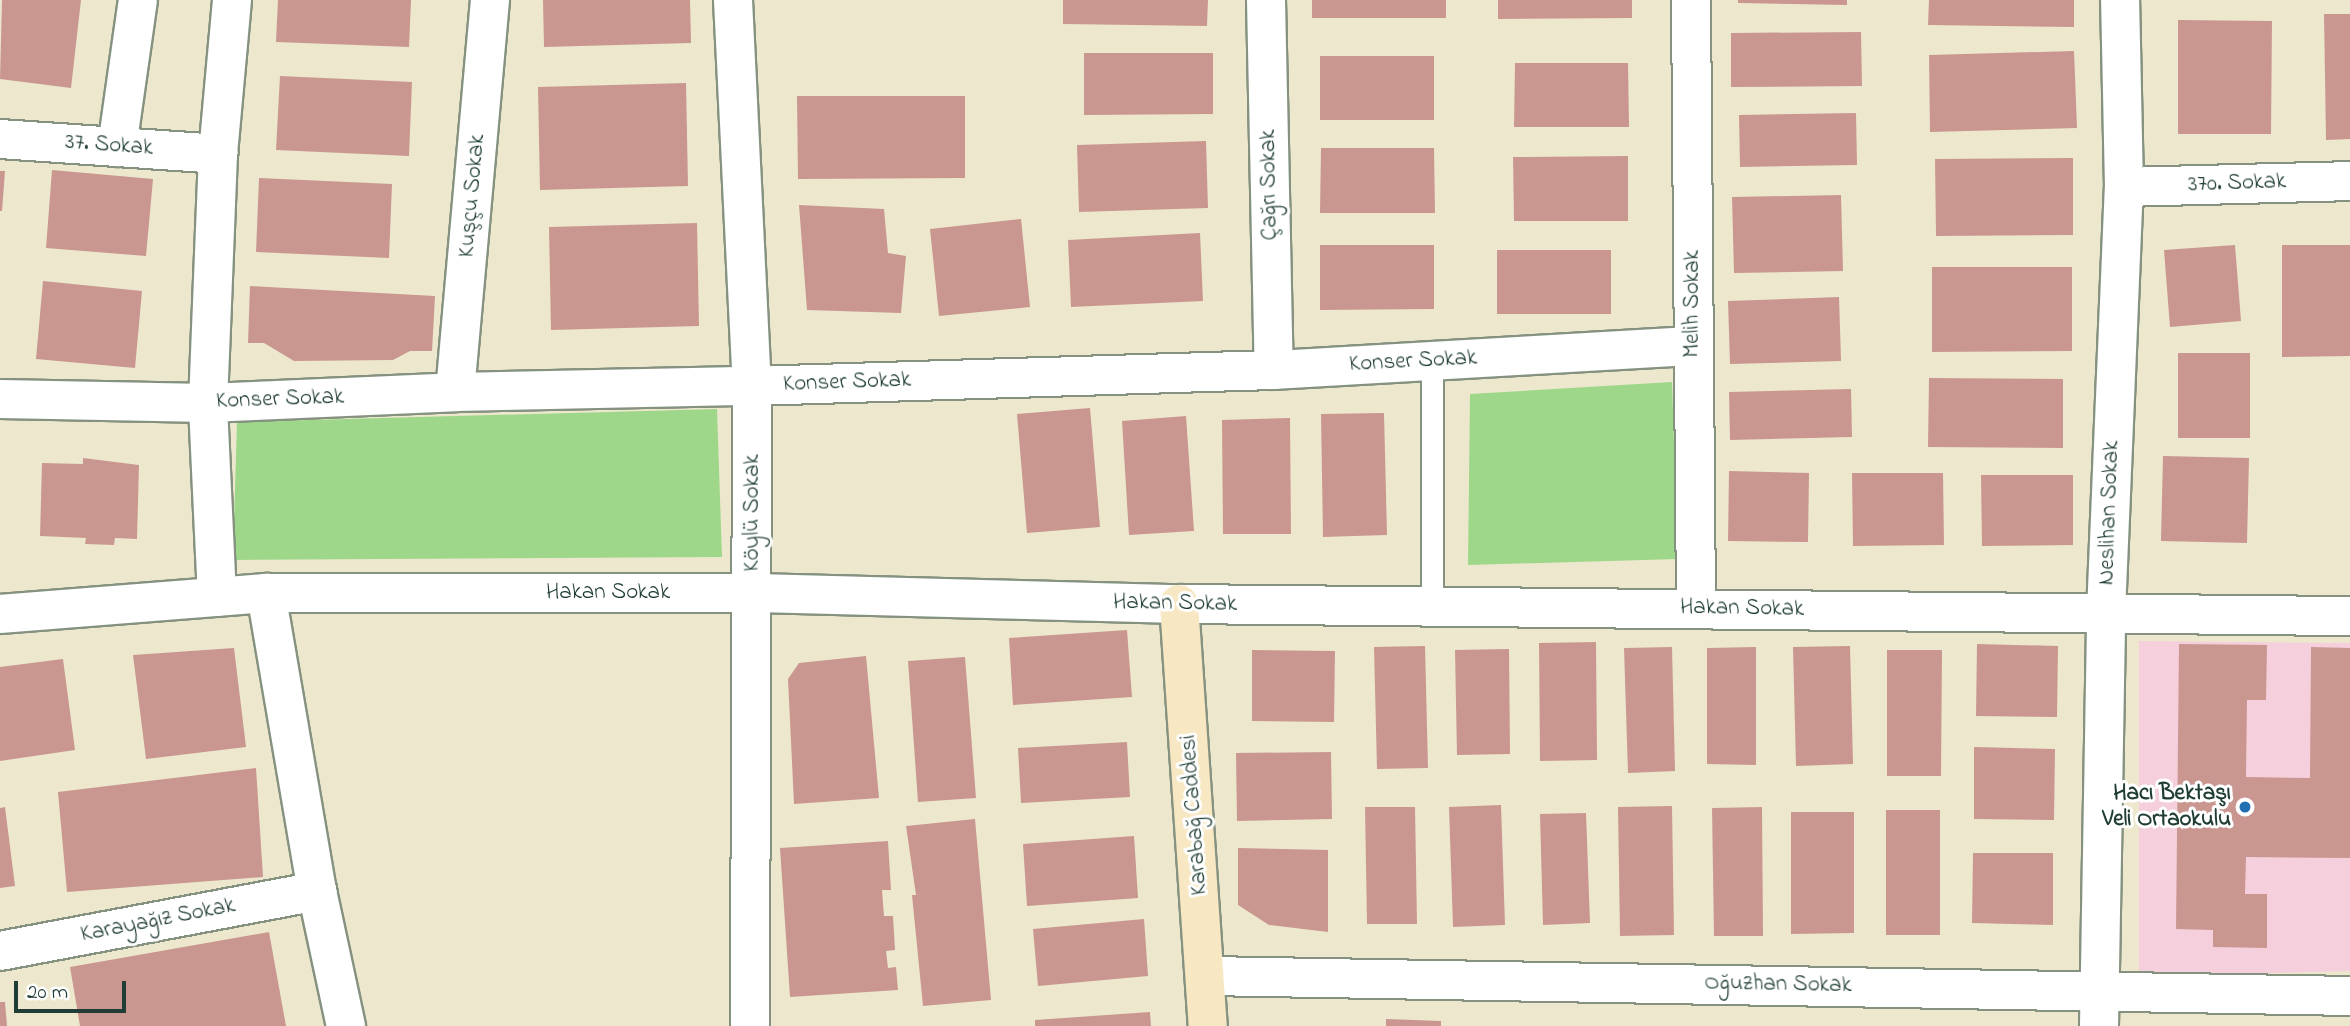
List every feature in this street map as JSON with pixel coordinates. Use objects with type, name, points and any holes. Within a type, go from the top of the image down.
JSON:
[{"type":"street","points":[[117,147],[138,0]]},
{"type":"street","points":[[218,597],[208,403],[218,154],[232,0]]},
{"type":"street","name":"Kuşçu Sokak","points":[[455,392],[490,0]]},
{"type":"street","name":"Köylü Sokak","points":[[733,0],[752,386],[754,593],[750,1026]]},
{"type":"street","name":"Çağrı Sokak","points":[[1266,0],[1274,370]]},
{"type":"street","name":"Melih Sokak","points":[[1691,0],[1696,609]]},
{"type":"street","name":"Neslihan Sokak","points":[[2099,1008],[2106,613],[2123,187],[2120,0]]},
{"type":"street","name":"37. Sokak","points":[[0,139],[218,154]]},
{"type":"street","name":"370. Sokak","points":[[2123,187],[2350,181]]},
{"type":"street","name":"Konser Sokak","points":[[0,399],[208,403],[455,392],[1274,370],[1693,346]]},
{"type":"street","points":[[266,593],[317,891],[346,1026]]},
{"type":"street","name":"Hakan Sokak","points":[[0,614],[266,593],[754,593],[1179,604],[2350,616]]},
{"type":"street","name":"Karabağ Caddesi","points":[[1179,604],[1208,1026]]},
{"type":"street","name":"Karayağız Sokak","points":[[0,951],[317,891]]},
{"type":"street","name":"Oğuzhan Sokak","points":[[1206,976],[2099,1008],[2350,996]]},
{"type":"lane","points":[[1432,361],[1432,607]]},
{"type":"shaded area","name":"Hacı Bektaşı Veli Ortaokulu","points":[[2139,641],[2350,643],[2350,971],[2139,977]]},
{"type":"green space","points":[[1672,382],[1678,559],[1468,565],[1470,394]]},
{"type":"green space","points":[[717,409],[722,557],[233,560],[237,422]]},
{"type":"building","points":[[2,0],[81,0],[71,88],[0,79]]},
{"type":"building","points":[[278,0],[411,0],[409,47],[276,42]]},
{"type":"building","points":[[543,0],[690,0],[691,43],[544,47]]},
{"type":"building","points":[[1063,0],[1208,0],[1207,26],[1063,24]]},
{"type":"building","points":[[1312,0],[1446,0],[1446,18],[1312,18]]},
{"type":"building","points":[[1498,0],[1632,0],[1632,18],[1498,19]]},
{"type":"building","points":[[1738,0],[1847,0],[1847,5],[1738,3]]},
{"type":"building","points":[[1929,0],[2074,0],[2074,27],[1928,25]]},
{"type":"building","points":[[2324,14],[2350,14],[2350,139],[2326,140]]},
{"type":"building","points":[[2178,20],[2272,21],[2271,134],[2178,134]]},
{"type":"building","points":[[1861,32],[1862,86],[1731,87],[1731,33]]},
{"type":"building","points":[[2074,51],[2077,128],[1930,132],[1929,55]]},
{"type":"building","points":[[1084,53],[1213,53],[1213,114],[1084,115]]},
{"type":"building","points":[[1320,56],[1434,56],[1434,120],[1320,120]]},
{"type":"building","points":[[1515,63],[1628,63],[1629,127],[1514,127]]},
{"type":"building","points":[[280,76],[412,82],[409,156],[276,150]]},
{"type":"building","points":[[686,83],[688,186],[540,190],[538,87]]},
{"type":"building","points":[[797,96],[965,96],[965,178],[798,179]]},
{"type":"building","points":[[1856,113],[1857,165],[1740,167],[1739,115]]},
{"type":"building","points":[[1206,141],[1208,208],[1079,212],[1077,145]]},
{"type":"building","points":[[1321,148],[1434,148],[1435,213],[1320,213]]},
{"type":"building","points":[[1628,156],[1628,221],[1514,221],[1513,157]]},
{"type":"building","points":[[2073,158],[2073,235],[1936,236],[1935,159]]},
{"type":"building","points":[[52,170],[153,179],[146,256],[46,248]]},
{"type":"building","points":[[0,171],[5,171],[2,211],[0,211]]},
{"type":"building","points":[[259,178],[392,184],[389,258],[256,252]]},
{"type":"building","points":[[1841,195],[1843,271],[1734,273],[1732,197]]},
{"type":"building","points":[[799,205],[884,209],[888,253],[906,256],[901,313],[807,310]]},
{"type":"building","points":[[1021,219],[1030,307],[939,316],[930,229]]},
{"type":"building","points":[[697,223],[699,326],[551,330],[549,227]]},
{"type":"building","points":[[1200,233],[1203,301],[1071,307],[1068,240]]},
{"type":"building","points":[[1320,245],[1434,245],[1434,309],[1320,310]]},
{"type":"building","points":[[2235,245],[2241,321],[2170,327],[2164,250]]},
{"type":"building","points":[[2282,245],[2350,245],[2350,356],[2282,357]]},
{"type":"building","points":[[1497,250],[1611,250],[1611,314],[1497,314]]},
{"type":"building","points":[[1932,267],[2072,267],[2072,351],[1932,352]]},
{"type":"building","points":[[43,281],[142,291],[135,368],[36,359]]},
{"type":"building","points":[[250,286],[435,296],[432,351],[410,351],[393,360],[294,361],[264,343],[248,343]]},
{"type":"building","points":[[1839,297],[1841,361],[1730,364],[1728,301]]},
{"type":"building","points":[[2178,353],[2250,353],[2250,438],[2178,438]]},
{"type":"building","points":[[1929,378],[2063,379],[2063,448],[1928,447]]},
{"type":"building","points":[[1851,389],[1852,437],[1730,440],[1729,392]]},
{"type":"building","points":[[1090,408],[1100,527],[1027,533],[1017,414]]},
{"type":"building","points":[[1384,413],[1387,535],[1323,537],[1321,414]]},
{"type":"building","points":[[1186,416],[1194,531],[1129,535],[1122,421]]},
{"type":"building","points":[[1290,418],[1291,534],[1223,534],[1222,420]]},
{"type":"building","points":[[2163,456],[2249,458],[2247,543],[2161,541]]},
{"type":"building","points":[[83,458],[139,465],[137,539],[115,538],[114,545],[85,544],[86,538],[40,536],[42,463],[83,464]]},
{"type":"building","points":[[1729,471],[1809,473],[1808,542],[1728,541]]},
{"type":"building","points":[[1852,473],[1943,473],[1944,545],[1853,546]]},
{"type":"building","points":[[1981,475],[2073,475],[2073,545],[1982,546]]},
{"type":"building","points":[[1127,630],[1132,697],[1013,705],[1009,638]]},
{"type":"building","points":[[1596,642],[1597,760],[1540,761],[1539,643]]},
{"type":"building","points":[[1977,644],[2058,646],[2057,717],[1976,716]]},
{"type":"building","points":[[2179,644],[2267,645],[2266,700],[2247,700],[2246,777],[2310,778],[2311,647],[2350,648],[2350,858],[2246,857],[2245,894],[2267,894],[2267,948],[2213,947],[2213,930],[2176,929]]},
{"type":"building","points":[[1425,646],[1428,768],[1377,769],[1374,647]]},
{"type":"building","points":[[1850,646],[1853,764],[1796,766],[1793,647]]},
{"type":"building","points":[[1672,647],[1675,771],[1628,773],[1624,648]]},
{"type":"building","points":[[1756,647],[1756,765],[1707,764],[1707,648]]},
{"type":"building","points":[[234,648],[246,747],[146,759],[133,655]]},
{"type":"building","points":[[1509,649],[1510,754],[1457,755],[1455,650]]},
{"type":"building","points":[[1252,650],[1335,651],[1334,722],[1252,721]]},
{"type":"building","points":[[1887,650],[1942,650],[1941,776],[1887,776]]},
{"type":"building","points":[[866,656],[879,798],[794,804],[788,679],[799,663]]},
{"type":"building","points":[[965,657],[976,798],[918,802],[908,661]]},
{"type":"building","points":[[63,659],[75,750],[0,761],[0,667]]},
{"type":"building","points":[[1127,742],[1130,797],[1021,803],[1018,748]]},
{"type":"building","points":[[1974,747],[2055,749],[2054,820],[1974,819]]},
{"type":"building","points":[[1331,752],[1332,819],[1237,821],[1236,753]]},
{"type":"building","points":[[256,768],[263,877],[67,892],[58,792]]},
{"type":"building","points":[[1501,805],[1505,925],[1453,927],[1449,807]]},
{"type":"building","points":[[1672,806],[1674,935],[1620,936],[1618,807]]},
{"type":"building","points":[[5,807],[15,886],[0,888],[0,808]]},
{"type":"building","points":[[1365,807],[1415,807],[1417,924],[1367,924]]},
{"type":"building","points":[[1762,807],[1763,936],[1714,936],[1712,808]]},
{"type":"building","points":[[1886,810],[1940,810],[1940,935],[1886,935]]},
{"type":"building","points":[[1791,812],[1854,812],[1854,933],[1791,934]]},
{"type":"building","points":[[1586,813],[1590,923],[1543,925],[1540,814]]},
{"type":"building","points":[[975,819],[991,1000],[923,1006],[912,895],[916,895],[906,826]]},
{"type":"building","points":[[1134,836],[1138,898],[1027,906],[1023,844]]},
{"type":"building","points":[[888,841],[891,890],[882,890],[884,916],[893,916],[895,950],[886,951],[888,968],[896,967],[898,990],[790,997],[780,848]]},
{"type":"building","points":[[1238,848],[1328,850],[1328,932],[1269,925],[1238,905]]},
{"type":"building","points":[[1973,853],[2053,853],[2053,925],[1972,923]]},
{"type":"building","points":[[1144,919],[1148,976],[1038,986],[1033,929]]},
{"type":"building","points":[[269,932],[286,1026],[80,1026],[70,967]]},
{"type":"building","points":[[0,1002],[5,1002],[7,1026],[0,1026]]},
{"type":"building","points":[[1150,1012],[1151,1026],[1035,1026],[1035,1020]]},
{"type":"building","points":[[1386,1019],[1441,1021],[1441,1026],[1386,1026]]},
{"type":"place","name":"Hacı Bektaşı Veli Ortaokulu","points":[[2245,807]]}]
